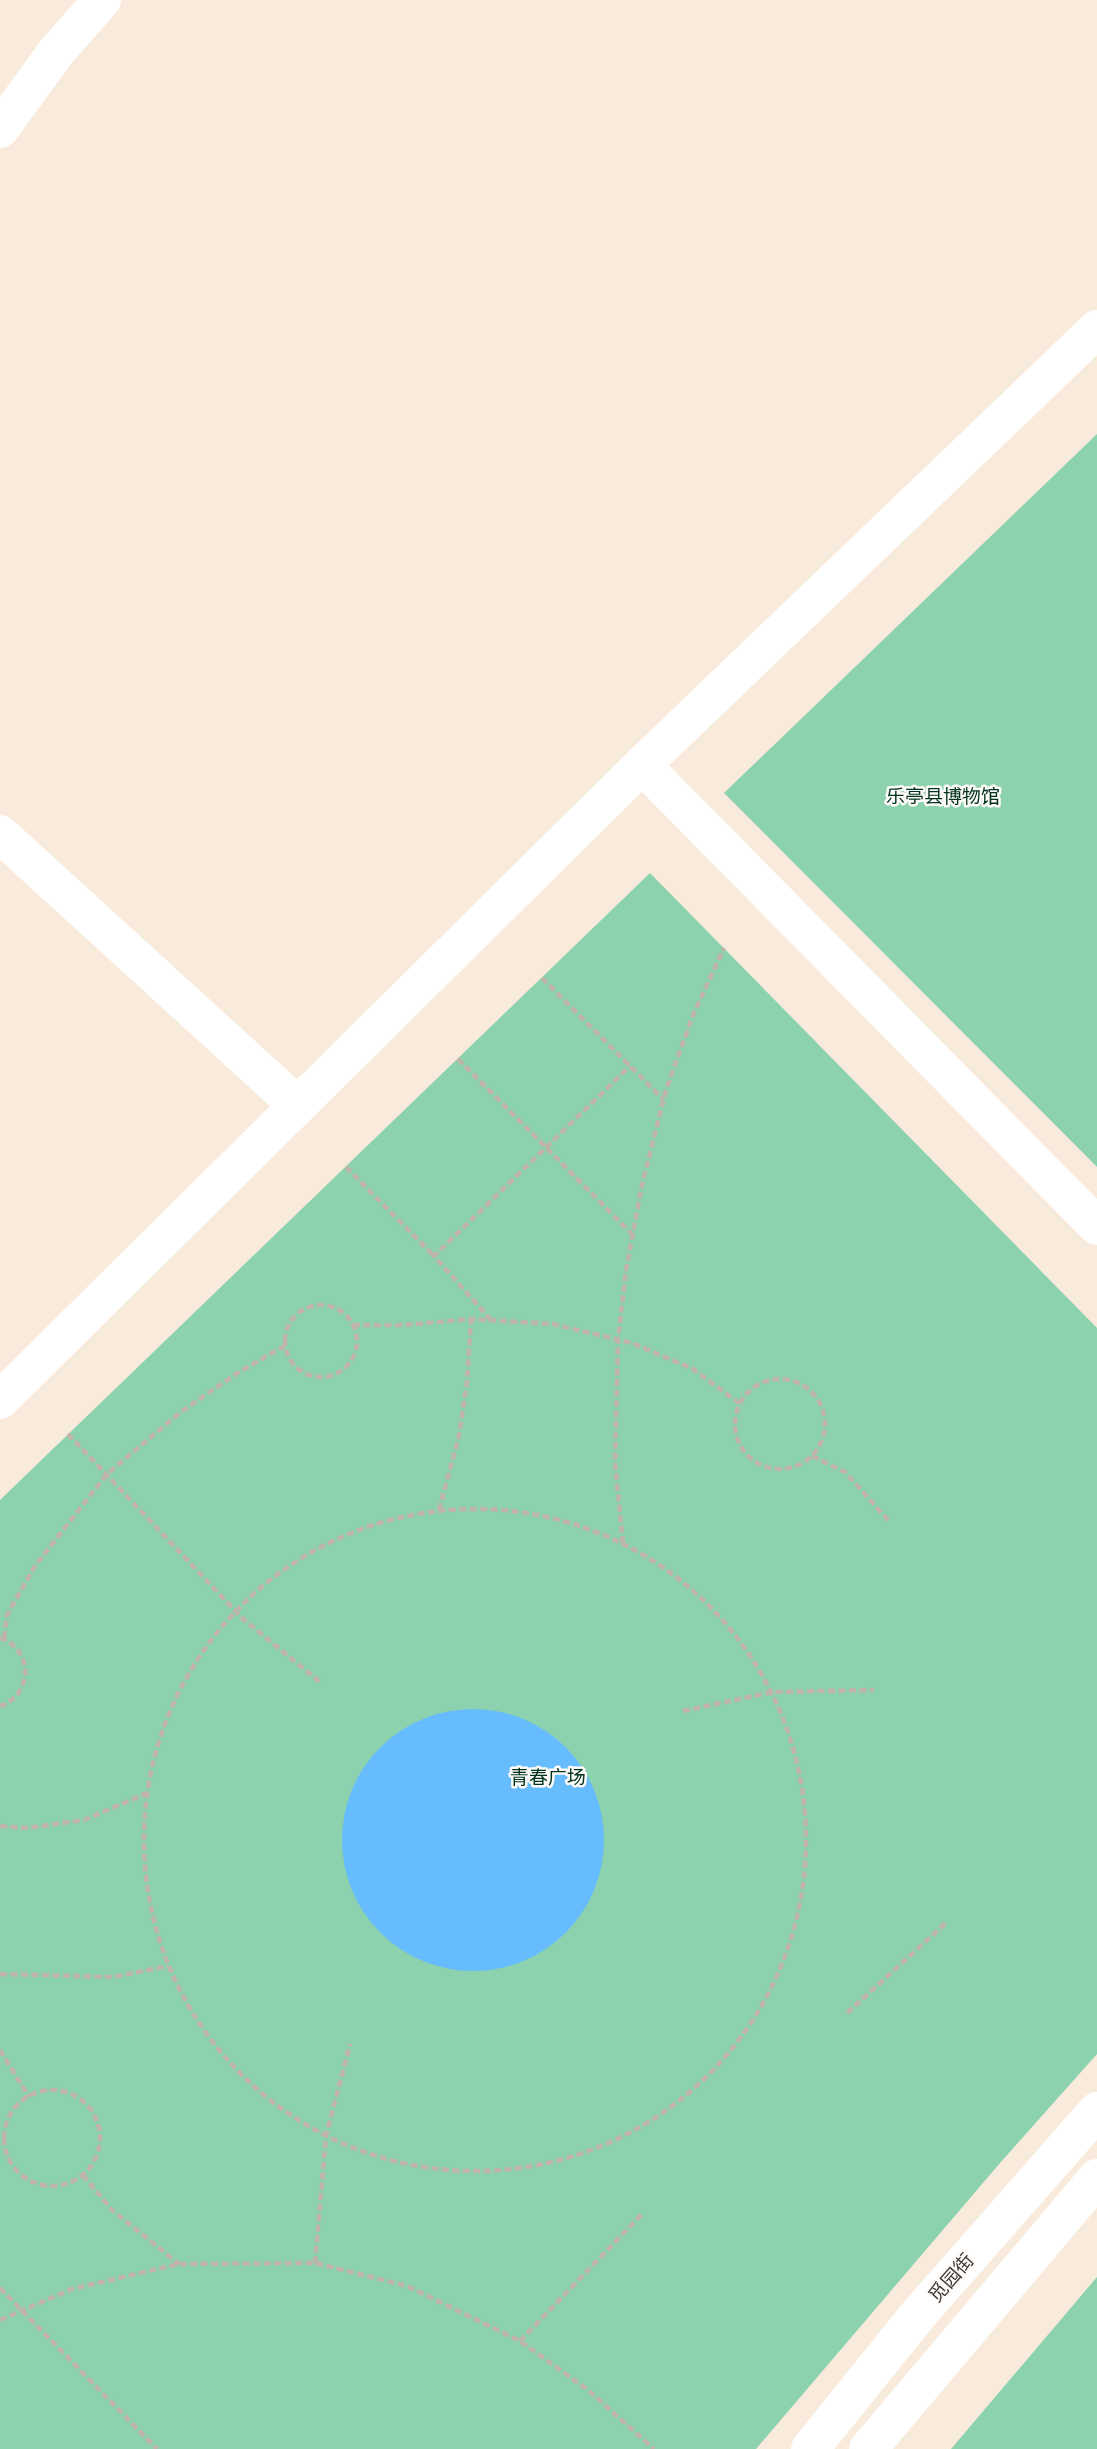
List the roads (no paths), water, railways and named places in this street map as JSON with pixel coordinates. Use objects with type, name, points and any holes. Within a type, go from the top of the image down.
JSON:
[{"type":"street","points":[[0,129],[56,52],[102,0]]},
{"type":"street","points":[[0,1400],[642,765],[1097,328]]},
{"type":"street","points":[[642,765],[1097,1226]]},
{"type":"street","points":[[0,834],[298,1105]]},
{"type":"street","name":"觅园街","points":[[810,2449],[917,2316],[1097,2111]]},
{"type":"street","points":[[868,2449],[1097,2178]]},
{"type":"water","points":[[473,1709],[499,1712],[523,1719],[546,1731],[566,1747],[582,1767],[594,1790],[601,1814],[604,1840],[601,1866],[594,1890],[582,1913],[566,1933],[546,1949],[523,1961],[499,1968],[473,1971],[447,1968],[423,1961],[400,1949],[380,1933],[364,1913],[352,1890],[345,1866],[342,1840],[345,1814],[352,1790],[364,1767],[380,1747],[400,1731],[423,1719],[447,1712]]},
{"type":"park label","name":"乐亭县博物馆","points":[[943,796]]},
{"type":"park label","name":"青春广场","points":[[548,1777]]}]
